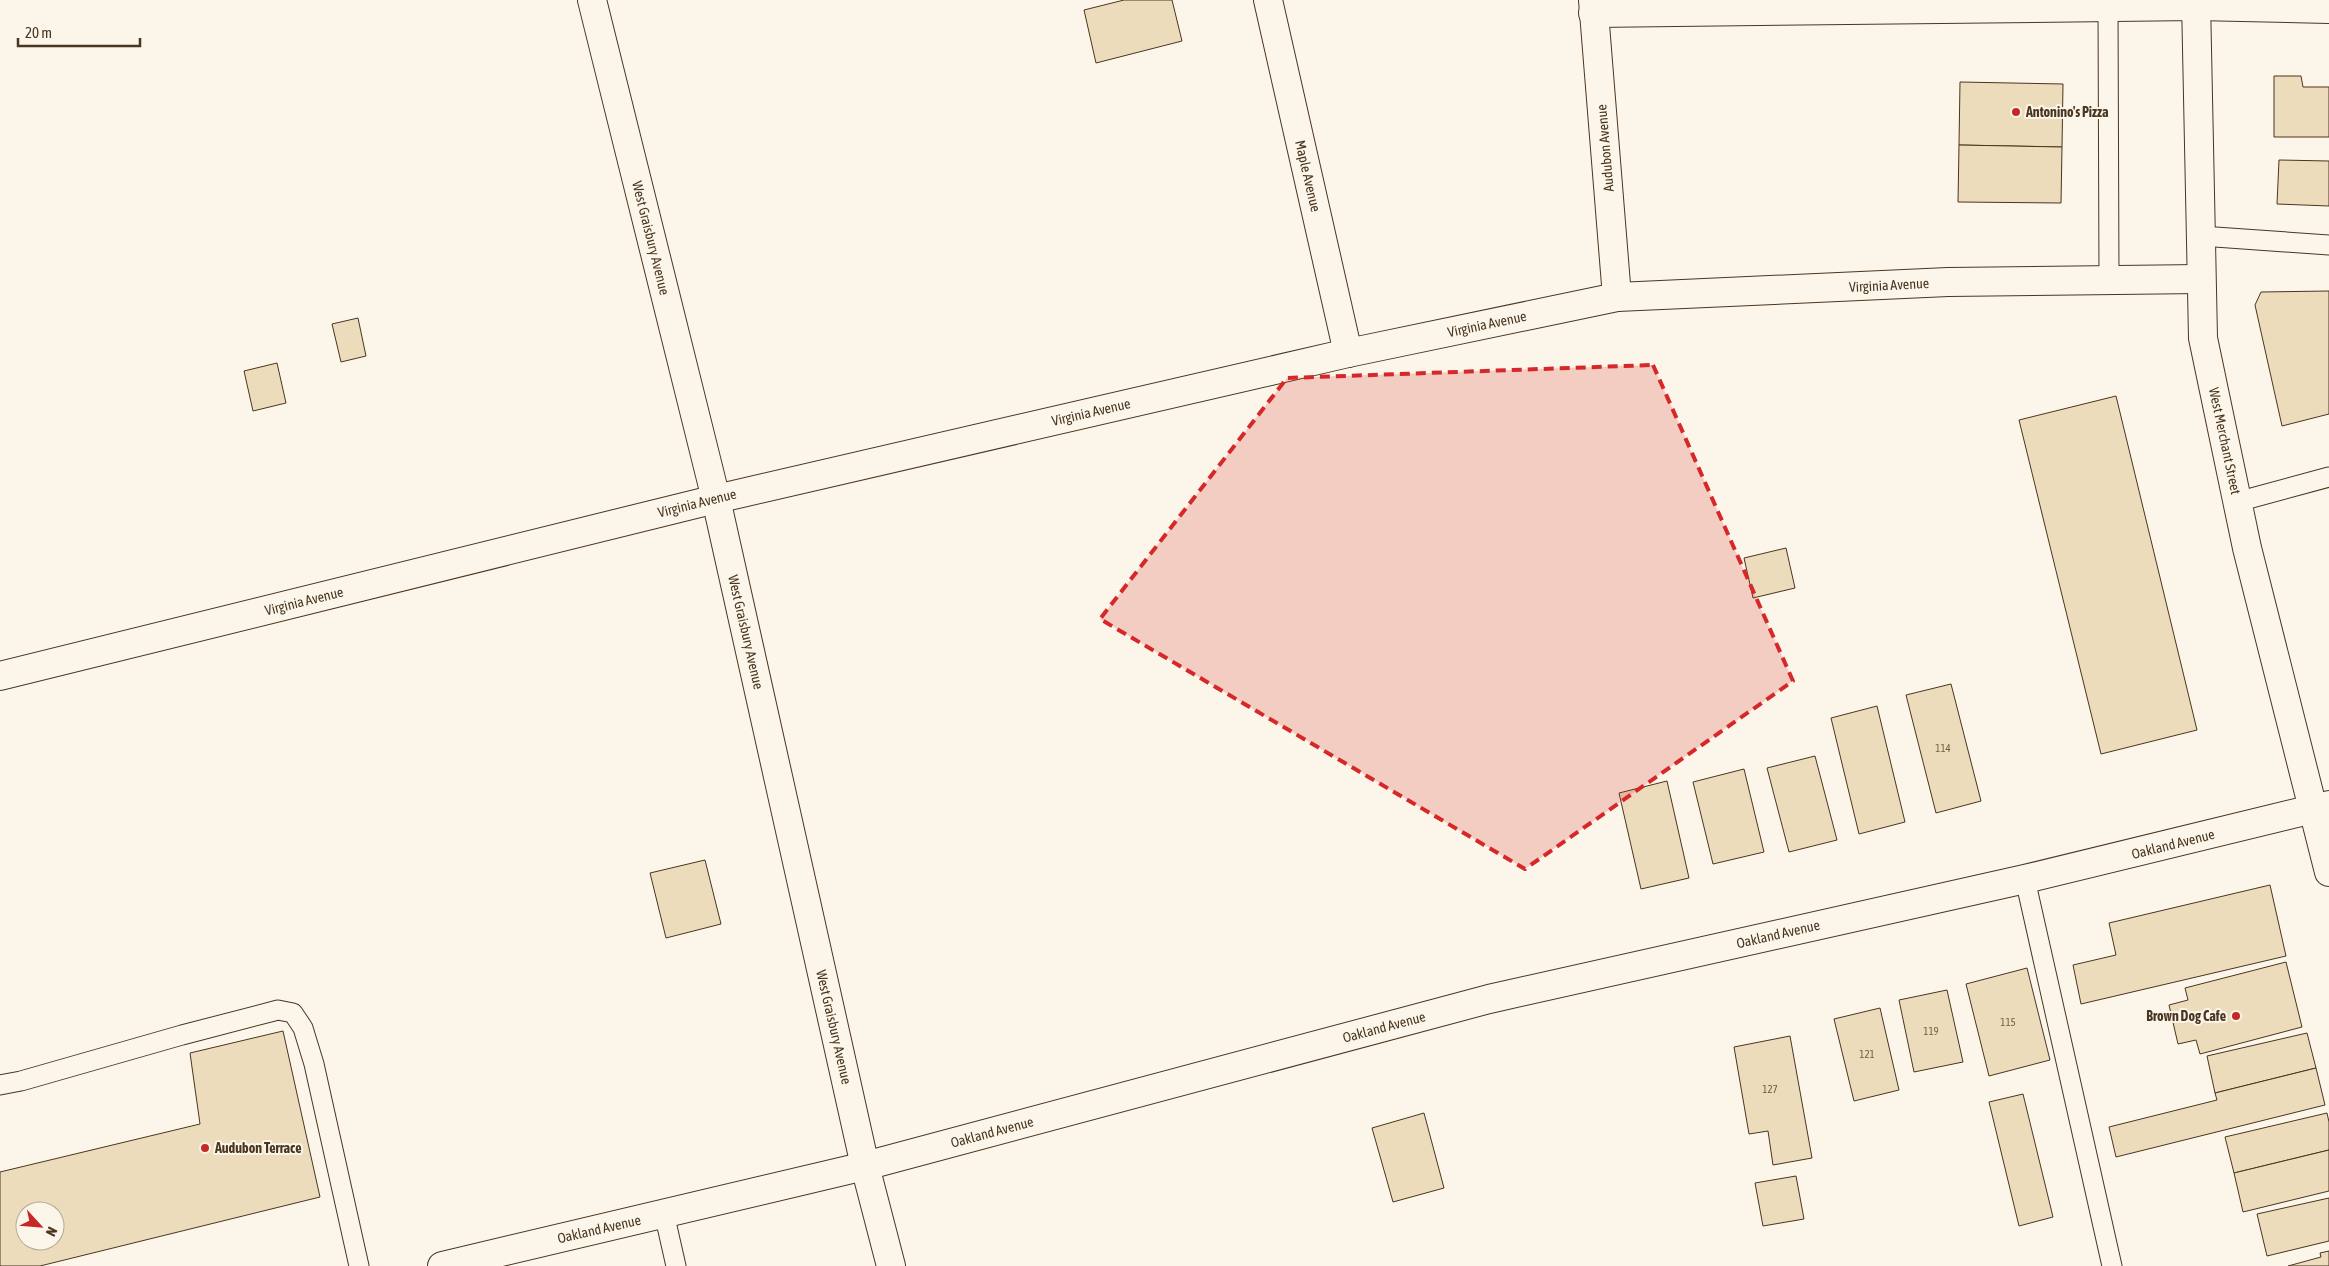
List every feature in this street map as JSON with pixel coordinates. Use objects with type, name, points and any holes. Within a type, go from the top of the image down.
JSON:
[{"type":"street","name":"West Graisbury Avenue","points":[[592,0],[716,498],[865,1166],[891,1266]]},
{"type":"street","name":"Maple Avenue","points":[[1268,0],[1348,353]]},
{"type":"street","points":[[1593,7],[2108,7],[2196,3],[2329,9]]},
{"type":"street","name":"West Merchant Street","points":[[2196,3],[2203,338],[2247,548],[2321,806],[2329,872]]},
{"type":"street","name":"Audubon Avenue","points":[[1593,7],[1617,297]]},
{"type":"street","name":"Virginia Avenue","points":[[0,676],[716,498],[1348,353],[1617,297],[1948,282],[2201,279]]},
{"type":"street","name":"Oakland Avenue","points":[[442,1266],[865,1166],[1490,999],[2025,879],[2321,806]]},
{"type":"lane","points":[[2108,7],[2109,280]]},
{"type":"lane","points":[[2201,236],[2329,245]]},
{"type":"lane","points":[[2237,502],[2329,477]]},
{"type":"lane","points":[[2025,879],[2112,1266]]},
{"type":"lane","points":[[0,1085],[21,1081],[278,1010],[293,1013],[303,1028],[314,1064],[359,1266]]},
{"type":"lane","points":[[664,1213],[676,1266]]},
{"type":"highlighted area","points":[[1653,365],[1793,681],[1525,869],[1100,619],[1287,378]]},
{"type":"building","points":[[1124,0],[1172,0],[1182,41],[1096,63],[1084,10]]},
{"type":"building","points":[[2274,76],[2301,76],[2303,87],[2329,87],[2329,137],[2274,137]]},
{"type":"building","points":[[1960,82],[2063,84],[2062,147],[1959,145]]},
{"type":"building","points":[[1959,145],[2062,147],[2061,203],[1958,202]]},
{"type":"building","points":[[2279,160],[2329,161],[2329,206],[2277,204]]},
{"type":"building","points":[[2329,291],[2329,414],[2282,426],[2255,305],[2261,292]]},
{"type":"building","points":[[358,318],[366,356],[341,362],[332,324]]},
{"type":"building","points":[[277,363],[286,403],[253,411],[244,371]]},
{"type":"building","points":[[2116,396],[2197,730],[2101,754],[2019,420]]},
{"type":"building","points":[[1786,548],[1795,588],[1753,598],[1744,558]]},
{"type":"building","points":[[1951,684],[1981,801],[1936,813],[1906,695]]},
{"type":"building","points":[[1877,706],[1905,822],[1859,834],[1831,718]]},
{"type":"building","points":[[1815,756],[1837,840],[1789,852],[1767,768]]},
{"type":"building","points":[[1744,769],[1764,852],[1713,864],[1693,782]]},
{"type":"building","points":[[1667,781],[1689,878],[1641,889],[1619,793]]},
{"type":"building","points":[[705,860],[721,924],[666,938],[650,873]]},
{"type":"building","points":[[2270,885],[2286,956],[2081,1004],[2073,965],[2116,955],[2109,923]]},
{"type":"building","name":"Brown Dog Cafe","points":[[2286,962],[2302,1027],[2200,1054],[2196,1040],[2178,1044],[2169,1005],[2188,1000],[2185,988]]},
{"type":"building","points":[[2027,968],[2050,1060],[1989,1076],[1966,984]]},
{"type":"building","points":[[1947,990],[1963,1062],[1914,1072],[1899,1000]]},
{"type":"building","points":[[1880,1008],[1899,1090],[1854,1101],[1834,1019]]},
{"type":"building","name":"Audubon Terrace","points":[[283,1031],[320,1197],[40,1266],[0,1266],[0,1172],[200,1124],[190,1053]]},
{"type":"building","points":[[2307,1033],[2316,1068],[2215,1093],[2207,1056]]},
{"type":"building","points":[[1790,1036],[1812,1158],[1773,1165],[1768,1131],[1749,1134],[1734,1047]]},
{"type":"building","points":[[2316,1068],[2325,1105],[2116,1157],[2109,1127],[2217,1100],[2215,1093]]},
{"type":"building","points":[[2023,1094],[2053,1217],[2019,1226],[1989,1102]]},
{"type":"building","points":[[1424,1113],[1444,1188],[1393,1202],[1372,1128]]},
{"type":"building","points":[[2327,1113],[2329,1122],[2329,1150],[2234,1173],[2225,1137]]},
{"type":"building","points":[[2329,1150],[2329,1191],[2243,1212],[2234,1173]]},
{"type":"building","points":[[1796,1176],[1804,1219],[1763,1226],[1755,1183]]},
{"type":"building","points":[[2329,1198],[2329,1241],[2267,1256],[2257,1214]]},
{"type":"building","points":[[2329,1251],[2329,1266],[2288,1266],[2321,1257],[2320,1253]]},
{"type":"place","name":"Antonino's Pizza","points":[[2016,112]]},
{"type":"place","name":"Brown Dog Cafe","points":[[2236,1016]]},
{"type":"place","name":"Audubon Terrace","points":[[205,1148]]}]
